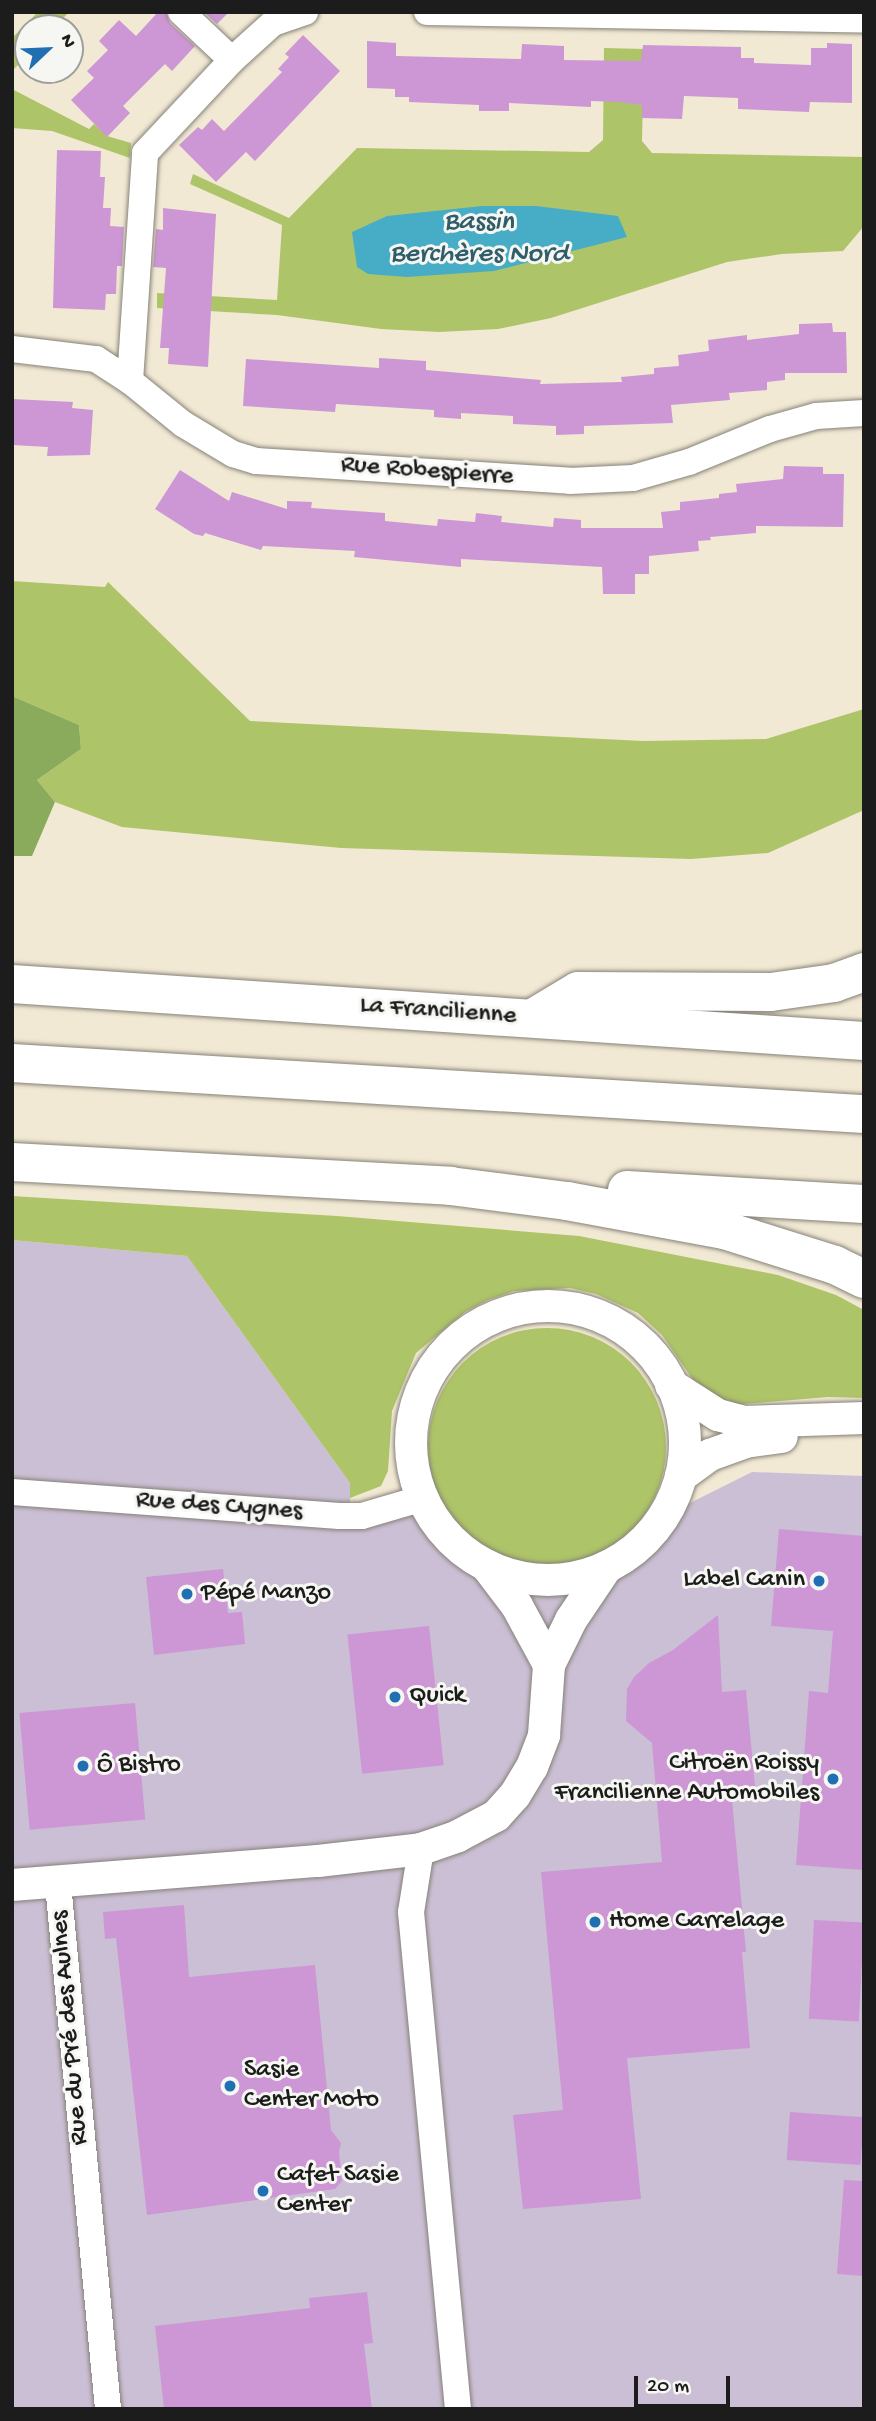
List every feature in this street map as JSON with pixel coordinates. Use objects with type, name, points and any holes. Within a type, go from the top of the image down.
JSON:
[{"type":"highway","points":[[533,1018],[578,991],[771,992],[834,984],[864,972]]},
{"type":"highway","name":"La Francilienne","points":[[12,984],[864,1041]]},
{"type":"highway","points":[[12,1063],[864,1114]]},
{"type":"highway","points":[[12,1162],[450,1186],[632,1211],[724,1230],[835,1265],[864,1279]]},
{"type":"highway","points":[[450,1186],[522,1183],[864,1204]]},
{"type":"street","points":[[181,12],[232,60]]},
{"type":"street","points":[[130,381],[145,153],[232,60],[273,23],[306,12]]},
{"type":"street","points":[[427,12],[864,20]]},
{"type":"street","name":"Rue Robespierre","points":[[12,349],[96,359],[130,381],[183,424],[233,454],[256,461],[570,481],[633,478],[689,462],[770,429],[804,420],[864,413]]},
{"type":"street","points":[[542,1306],[569,1308],[594,1315],[618,1326],[640,1342],[671,1385],[684,1430],[681,1476],[669,1506],[653,1531],[640,1545],[606,1568],[562,1580],[517,1577],[486,1565],[463,1551],[443,1532],[423,1498],[411,1447],[419,1395],[448,1350],[468,1332],[491,1319],[542,1306]]},
{"type":"street","points":[[671,1385],[718,1415],[744,1422],[864,1418]]},
{"type":"street","points":[[681,1476],[710,1455],[767,1438],[831,1434],[864,1437]]},
{"type":"street","name":"Rue des Cygnes","points":[[12,1492],[339,1516],[362,1516],[423,1498]]},
{"type":"street","points":[[486,1565],[517,1606],[549,1665]]},
{"type":"street","name":"Rue du Pré des Aulnes","points":[[108,2409],[58,1884],[421,1849],[458,1836],[496,1816],[515,1795],[532,1768],[544,1735],[549,1665],[571,1620],[606,1568]]},
{"type":"street","points":[[421,1849],[411,1912],[458,2409]]},
{"type":"street","points":[[12,1885],[58,1884]]},
{"type":"shaded area","points":[[12,1240],[187,1256],[350,1483],[350,1515],[423,1498],[443,1532],[462,1551],[501,1572],[540,1580],[562,1580],[606,1568],[640,1545],[664,1516],[752,1472],[864,1476],[864,2409],[12,2409]]},
{"type":"green space","points":[[38,12],[69,12],[67,14],[36,14]]},
{"type":"green space","points":[[14,36],[12,71],[12,38]]},
{"type":"green space","points":[[604,48],[644,49],[642,141],[652,153],[864,157],[864,226],[843,251],[782,254],[727,262],[551,318],[498,329],[439,332],[381,329],[277,315],[157,308],[157,293],[277,300],[282,225],[190,184],[193,174],[289,218],[357,148],[589,152],[603,140]]},
{"type":"green space","points":[[12,89],[89,129],[94,124],[107,136],[131,143],[130,158],[52,131],[12,128]]},
{"type":"green space","points":[[12,581],[105,587],[108,582],[250,721],[643,741],[766,739],[864,709],[864,810],[768,853],[691,859],[341,848],[122,827],[55,802],[37,780],[81,749],[79,725],[12,696]]},
{"type":"green space","points":[[12,696],[79,725],[81,749],[37,780],[55,802],[32,856],[12,856]]},
{"type":"green space","points":[[12,1196],[337,1216],[579,1236],[778,1275],[836,1295],[864,1310],[864,1398],[828,1397],[732,1405],[698,1387],[662,1335],[638,1313],[596,1294],[570,1288],[514,1291],[465,1312],[416,1353],[392,1411],[388,1471],[381,1486],[350,1498],[350,1483],[187,1256],[12,1240]]},
{"type":"green space","points":[[535,1328],[559,1328],[582,1333],[603,1342],[623,1355],[639,1371],[661,1412],[666,1447],[664,1470],[657,1493],[639,1523],[623,1539],[582,1561],[559,1566],[535,1566],[512,1561],[491,1552],[471,1539],[455,1523],[433,1482],[428,1459],[428,1435],[433,1412],[442,1391],[455,1371],[471,1355],[512,1333]]},
{"type":"water","name":"Bassin Berchères Nord","points":[[482,206],[536,206],[618,216],[627,237],[494,271],[407,277],[368,274],[357,267],[352,232],[387,216]]},
{"type":"building","points":[[158,12],[166,12],[170,23],[195,46],[172,71],[165,64],[123,106],[130,113],[107,137],[71,100],[94,78],[87,71],[108,50],[99,41],[119,20],[136,36]]},
{"type":"building","points":[[204,12],[229,12],[217,24]]},
{"type":"building","points":[[303,35],[340,71],[255,161],[246,152],[216,182],[179,145],[198,127],[202,130],[212,119],[224,131],[282,72],[278,69],[289,57],[285,54]]},
{"type":"building","points":[[367,41],[396,43],[396,56],[521,59],[522,44],[564,46],[564,60],[641,61],[643,45],[741,47],[741,58],[754,58],[754,63],[811,65],[811,48],[827,48],[827,43],[852,44],[852,103],[810,102],[809,112],[738,109],[738,98],[684,96],[682,119],[642,118],[642,105],[620,102],[591,101],[591,107],[509,103],[509,111],[479,111],[479,105],[409,102],[409,97],[395,97],[395,89],[367,88]]},
{"type":"building","points":[[57,150],[101,151],[100,177],[105,177],[103,208],[111,208],[110,226],[124,227],[122,266],[117,266],[116,294],[106,294],[105,310],[53,308]]},
{"type":"building","points":[[163,208],[216,214],[208,367],[168,364],[169,348],[160,348],[166,268],[153,267],[156,229],[163,230]]},
{"type":"building","points":[[832,323],[833,332],[846,332],[847,373],[785,373],[785,380],[767,382],[767,390],[729,393],[730,400],[671,405],[673,423],[584,426],[584,434],[556,435],[556,426],[513,424],[513,416],[461,413],[461,419],[434,417],[434,410],[336,404],[335,412],[243,406],[246,359],[379,368],[379,358],[426,361],[426,370],[541,380],[540,384],[622,382],[621,377],[654,374],[654,368],[679,366],[678,355],[709,351],[708,340],[747,335],[747,340],[799,334],[799,324]]},
{"type":"building","points":[[12,399],[73,402],[72,408],[93,410],[90,455],[47,456],[48,447],[12,445]]},
{"type":"building","points":[[784,466],[823,467],[823,474],[844,474],[843,527],[756,526],[756,533],[710,537],[711,540],[698,541],[699,551],[649,556],[649,574],[635,574],[635,594],[603,594],[602,567],[461,559],[461,567],[354,557],[355,551],[263,546],[261,550],[205,533],[203,536],[194,534],[155,509],[180,470],[229,501],[232,492],[287,509],[287,501],[312,502],[311,508],[385,513],[385,521],[437,526],[438,519],[475,522],[476,513],[502,516],[501,522],[553,527],[554,518],[581,520],[581,528],[663,528],[661,512],[680,510],[680,502],[719,498],[719,494],[737,492],[736,484],[783,479]]},
{"type":"building","points":[[779,1529],[864,1536],[864,1870],[796,1865],[809,1691],[828,1693],[833,1631],[771,1626]]},
{"type":"building","name":"Pépé Manzo","points":[[223,1569],[228,1613],[242,1612],[245,1644],[154,1655],[146,1577]]},
{"type":"building","points":[[718,1615],[722,1692],[746,1690],[755,1786],[731,1788],[746,1952],[742,1952],[750,2048],[627,2058],[641,2199],[523,2209],[513,2115],[563,2110],[541,1872],[662,1862],[652,1743],[626,1721],[627,1689],[634,1677],[649,1663],[673,1650]]},
{"type":"building","name":"Quick","points":[[429,1626],[444,1765],[362,1774],[347,1635]]},
{"type":"building","name":"Ô Bistro","points":[[135,1703],[145,1820],[30,1830],[19,1713]]},
{"type":"building","name":"Sasie Center Moto","points":[[184,1905],[189,1977],[315,1965],[331,2130],[341,2143],[339,2152],[342,2181],[335,2189],[147,2215],[116,1938],[105,1939],[103,1912]]},
{"type":"building","points":[[814,1920],[864,1923],[859,2021],[809,2019]]},
{"type":"building","points":[[790,2112],[864,2117],[860,2165],[787,2160]]},
{"type":"building","points":[[844,2180],[864,2181],[864,2276],[837,2274]]},
{"type":"building","points":[[367,2292],[373,2343],[364,2344],[372,2409],[164,2409],[155,2326],[310,2308],[309,2298]]},
{"type":"place","name":"Label Canin","points":[[819,1581]]},
{"type":"place","name":"Pépé Manzo","points":[[187,1594]]},
{"type":"place","name":"Quick","points":[[395,1697]]},
{"type":"place","name":"Ô Bistro","points":[[83,1766]]},
{"type":"place","name":"Citroën Roissy Francilienne Automobiles","points":[[833,1779]]},
{"type":"place","name":"Home Carrelage","points":[[595,1922]]},
{"type":"place","name":"Sasie Center Moto","points":[[230,2086]]},
{"type":"place","name":"Cafet Sasie Center","points":[[263,2191]]}]
